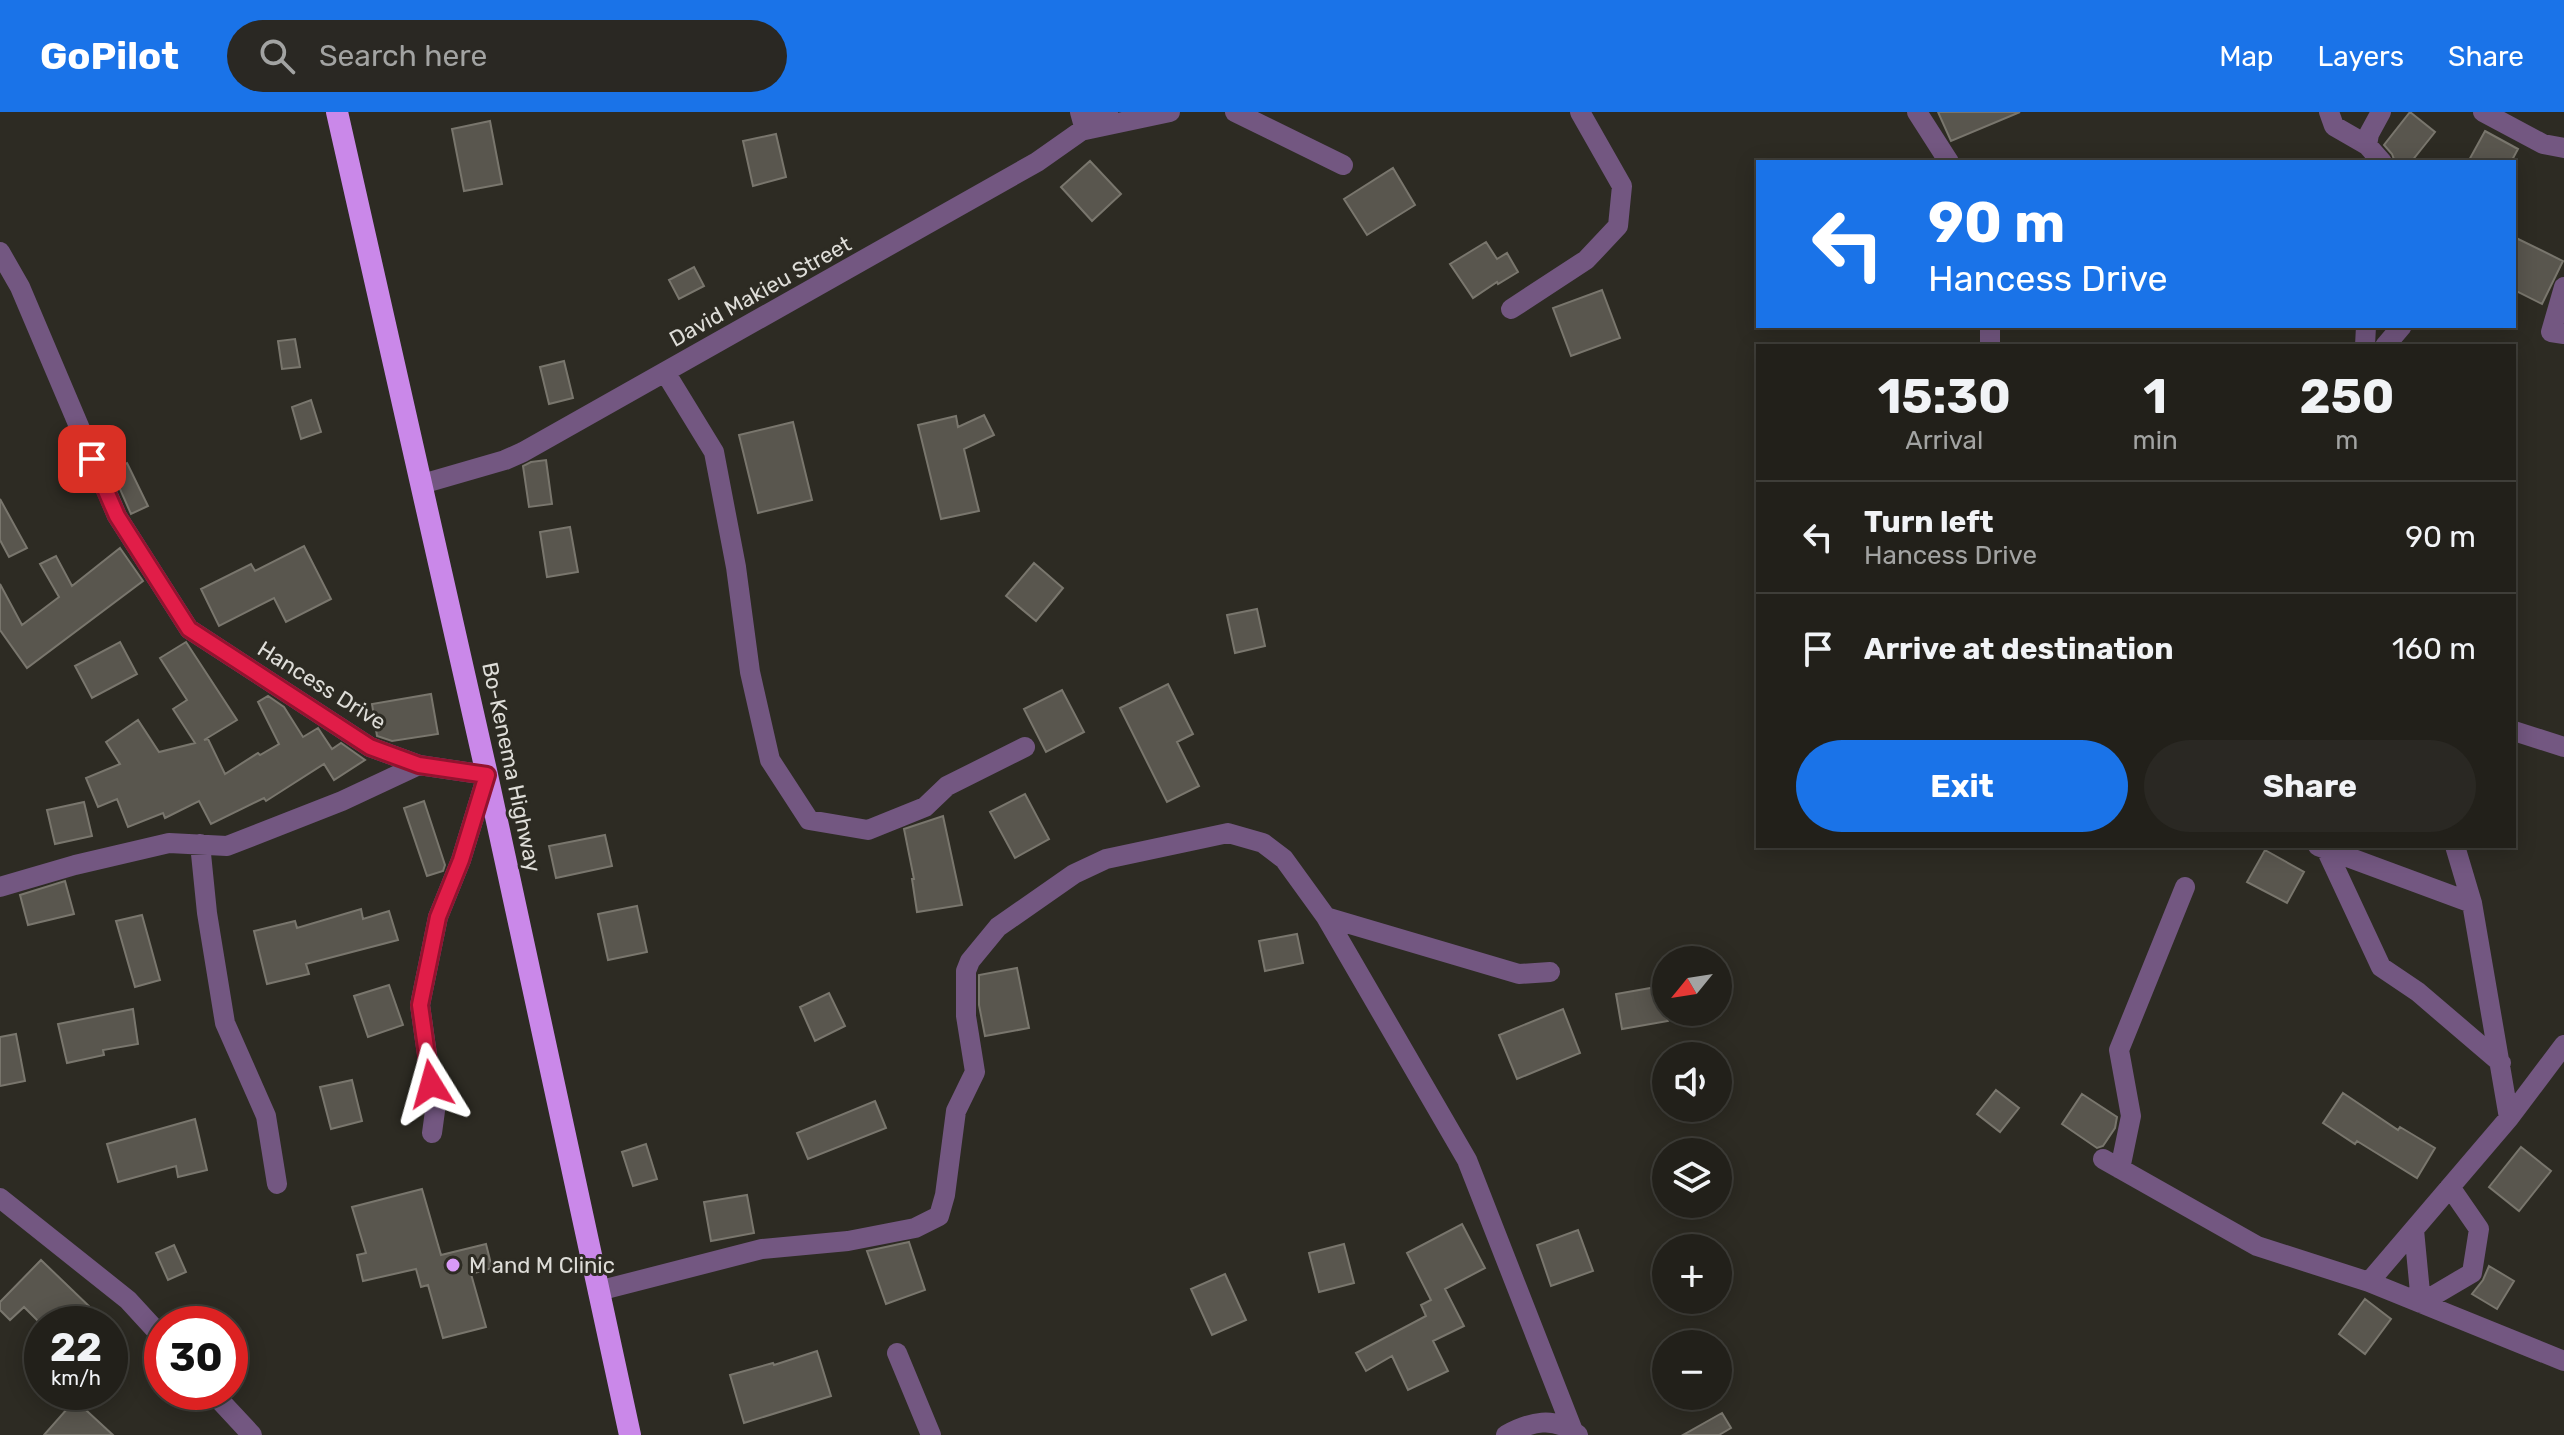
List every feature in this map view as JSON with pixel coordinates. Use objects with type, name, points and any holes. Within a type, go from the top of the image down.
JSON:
[{"type":"highway","name":"Bo-Kenema Highway","points":[[337,112],[487,775],[630,1435]]},
{"type":"street","name":"David Makieu Street","points":[[422,484],[523,452],[1037,162],[1082,121],[1108,112]]},
{"type":"street","points":[[1082,121],[1170,112]]},
{"type":"street","points":[[1235,112],[1343,165]]},
{"type":"street","points":[[1511,309],[1586,260],[1618,226],[1622,186],[1580,112]]},
{"type":"street","points":[[1917,112],[1948,160]]},
{"type":"street","points":[[2329,112],[2334,126],[2367,145],[2380,160]]},
{"type":"street","points":[[2367,145],[2369,134],[2381,112]]},
{"type":"street","points":[[2483,112],[2543,144],[2564,148]]},
{"type":"street","name":"Hancess Drive","points":[[0,252],[20,287],[117,516],[189,629],[370,747],[419,765],[487,775]]},
{"type":"street","points":[[2564,287],[2551,332],[2564,334]]},
{"type":"street","points":[[2387,344],[2400,328]]},
{"type":"street","points":[[665,372],[714,452],[736,567],[750,672],[770,760],[809,820],[868,830],[925,807],[947,786],[1025,747]]},
{"type":"street","points":[[2516,732],[2564,747]]},
{"type":"street","points":[[0,887],[169,843],[227,846],[342,801],[419,765]]},
{"type":"street","points":[[432,1133],[435,1111],[420,1005],[438,917],[461,860],[487,775]]},
{"type":"street","points":[[598,1291],[762,1249],[848,1241],[915,1228],[939,1216],[945,1195],[956,1111],[975,1072],[966,1016],[966,971],[970,961],[998,927],[1074,874],[1106,859],[1228,833],[1263,843],[1284,859],[1326,917],[1467,1160],[1576,1433]]},
{"type":"street","points":[[200,844],[207,913],[225,1023],[266,1116],[277,1184]]},
{"type":"street","points":[[2322,848],[2472,903]]},
{"type":"street","points":[[2322,848],[2381,967],[2418,992],[2501,1063]]},
{"type":"street","points":[[2456,848],[2472,903],[2509,1118]]},
{"type":"street","points":[[2185,887],[2119,1050],[2131,1116],[2112,1164],[2257,1246],[2369,1282],[2564,1361]]},
{"type":"street","points":[[1326,917],[1519,974],[1550,972]]},
{"type":"street","points":[[2369,1282],[2509,1118],[2564,1045]]},
{"type":"street","points":[[2421,1303],[2472,1273],[2479,1229],[2450,1187]]},
{"type":"street","points":[[0,1198],[128,1300],[144,1317]]},
{"type":"street","points":[[2414,1230],[2421,1303]]},
{"type":"street","points":[[897,1353],[931,1435]]},
{"type":"street","points":[[229,1410],[252,1435]]},
{"type":"street","points":[[1506,1435],[1527,1424],[1542,1422],[1561,1425],[1576,1433]]},
{"type":"building","points":[[1938,112],[2020,112],[1951,141]]},
{"type":"building","points":[[2410,112],[2435,132],[2413,160],[2394,160],[2384,145]]},
{"type":"building","points":[[490,121],[502,184],[464,191],[452,129]]},
{"type":"building","points":[[2485,131],[2518,149],[2512,160],[2469,160]]},
{"type":"building","points":[[776,134],[786,177],[753,186],[743,141]]},
{"type":"building","points":[[1090,161],[1121,194],[1092,221],[1061,187]]},
{"type":"building","points":[[1393,168],[1415,205],[1367,235],[1344,199]]},
{"type":"building","points":[[2516,238],[2563,261],[2542,304],[2516,291]]},
{"type":"building","points":[[1486,242],[1497,259],[1507,253],[1518,272],[1473,298],[1450,264]]},
{"type":"building","points":[[694,267],[704,286],[679,299],[669,280]]},
{"type":"building","points":[[1602,290],[1620,338],[1571,356],[1553,308]]},
{"type":"building","points":[[295,339],[300,367],[282,369],[278,341]]},
{"type":"building","points":[[564,361],[573,398],[549,404],[540,367]]},
{"type":"building","points":[[311,400],[321,432],[301,439],[292,407]]},
{"type":"building","points":[[984,415],[994,435],[964,449],[979,511],[941,519],[918,425],[956,416],[958,427]]},
{"type":"building","points":[[793,422],[812,500],[758,513],[739,435]]},
{"type":"building","points":[[546,460],[552,504],[529,507],[523,466]]},
{"type":"building","points":[[127,463],[148,506],[131,514],[112,471]]},
{"type":"building","points":[[0,499],[27,548],[9,557],[0,540]]},
{"type":"building","points":[[570,527],[578,572],[547,577],[540,532]]},
{"type":"building","points":[[304,546],[331,599],[286,622],[274,598],[219,626],[201,589],[251,564],[255,571]]},
{"type":"building","points":[[120,548],[143,581],[27,668],[0,630],[0,584],[22,625],[59,597],[40,564],[56,556],[72,586]]},
{"type":"building","points":[[1034,563],[1063,588],[1036,621],[1006,596]]},
{"type":"building","points":[[1257,609],[1265,646],[1235,653],[1227,615]]},
{"type":"building","points":[[120,642],[137,674],[92,698],[75,666]]},
{"type":"building","points":[[186,642],[237,720],[204,740],[208,739],[225,774],[279,744],[258,702],[268,696],[284,707],[303,737],[318,728],[332,749],[341,743],[365,760],[334,780],[324,764],[266,801],[264,798],[211,824],[199,801],[165,818],[163,813],[128,827],[117,799],[98,807],[86,778],[120,764],[106,742],[138,720],[159,752],[195,743],[173,709],[187,700],[160,658]]},
{"type":"building","points":[[1168,684],[1193,734],[1177,742],[1199,786],[1167,802],[1120,708]]},
{"type":"building","points":[[1062,690],[1084,732],[1046,752],[1024,709]]},
{"type":"building","points":[[431,694],[438,734],[392,741],[377,736],[372,704]]},
{"type":"building","points":[[1025,794],[1049,839],[1015,858],[990,812]]},
{"type":"building","points":[[424,801],[445,865],[443,871],[427,876],[404,808]]},
{"type":"building","points":[[84,802],[92,836],[55,844],[47,810]]},
{"type":"building","points":[[943,816],[962,905],[917,912],[904,829]]},
{"type":"building","points":[[605,835],[612,866],[556,878],[549,846]]},
{"type":"building","points":[[2265,850],[2304,872],[2287,903],[2247,882]]},
{"type":"building","points":[[65,881],[74,914],[28,925],[20,895]]},
{"type":"building","points":[[637,906],[647,952],[608,960],[598,914]]},
{"type":"building","points":[[361,909],[363,919],[389,911],[398,940],[306,964],[309,974],[267,984],[254,931],[295,921],[297,928]]},
{"type":"building","points":[[142,915],[160,980],[135,987],[116,921]]},
{"type":"building","points":[[1297,934],[1303,963],[1265,971],[1259,941]]},
{"type":"building","points":[[1017,968],[1029,1028],[985,1036],[979,1005],[979,975]]},
{"type":"building","points":[[389,985],[403,1025],[368,1037],[354,996]]},
{"type":"building","points":[[1652,988],[1652,1024],[1622,1029],[1616,994]]},
{"type":"building","points":[[829,993],[845,1026],[815,1041],[800,1007]]},
{"type":"building","points":[[133,1009],[138,1044],[103,1050],[104,1055],[67,1063],[58,1024]]},
{"type":"building","points":[[1563,1009],[1580,1053],[1517,1079],[1499,1035]]},
{"type":"building","points":[[16,1034],[25,1081],[0,1086],[0,1037]]},
{"type":"building","points":[[352,1080],[362,1121],[331,1129],[320,1087]]},
{"type":"building","points":[[1996,1090],[2019,1108],[2000,1132],[1977,1114]]},
{"type":"building","points":[[2343,1093],[2398,1130],[2400,1127],[2435,1148],[2417,1178],[2323,1123]]},
{"type":"building","points":[[2082,1094],[2117,1117],[2115,1128],[2103,1146],[2097,1148],[2062,1124]]},
{"type":"building","points":[[875,1101],[886,1128],[808,1159],[797,1133]]},
{"type":"building","points":[[195,1119],[207,1170],[178,1177],[176,1166],[118,1182],[107,1144]]},
{"type":"building","points":[[646,1144],[657,1179],[633,1186],[622,1152]]},
{"type":"building","points":[[2521,1147],[2551,1171],[2519,1211],[2489,1187]]},
{"type":"building","points":[[422,1189],[441,1255],[486,1244],[492,1268],[471,1274],[486,1327],[443,1338],[428,1285],[421,1287],[416,1269],[363,1281],[357,1255],[366,1253],[352,1207]]},
{"type":"building","points":[[747,1195],[754,1233],[711,1241],[704,1202]]},
{"type":"building","points":[[1462,1224],[1485,1268],[1445,1289],[1464,1326],[1433,1341],[1448,1371],[1408,1390],[1392,1356],[1366,1371],[1356,1353],[1426,1316],[1421,1305],[1431,1300],[1407,1253]]},
{"type":"building","points":[[1578,1230],[1593,1271],[1551,1286],[1537,1245]]},
{"type":"building","points":[[909,1242],[925,1290],[886,1304],[867,1251]]},
{"type":"building","points":[[1344,1244],[1354,1283],[1319,1292],[1309,1253]]},
{"type":"building","points":[[174,1245],[186,1272],[168,1280],[156,1253]]},
{"type":"building","points":[[41,1260],[89,1306],[24,1306],[10,1320],[0,1310],[0,1302]]},
{"type":"building","points":[[2489,1266],[2514,1281],[2497,1309],[2472,1294]]},
{"type":"building","points":[[1225,1274],[1246,1320],[1212,1335],[1191,1289]]},
{"type":"building","points":[[2365,1299],[2391,1319],[2365,1354],[2339,1334]]},
{"type":"building","points":[[817,1351],[831,1396],[744,1423],[730,1375]]},
{"type":"building","points":[[66,1410],[86,1410],[113,1435],[44,1435]]},
{"type":"building","points":[[1722,1413],[1731,1428],[1719,1435],[1683,1435]]},
{"type":"place","name":"M and M Clinic","points":[[453,1265]]},
{"type":"route","points":[[92,459],[117,516],[189,629],[370,747],[419,765],[487,775],[461,860],[438,917],[420,1005],[431,1084]]}]
